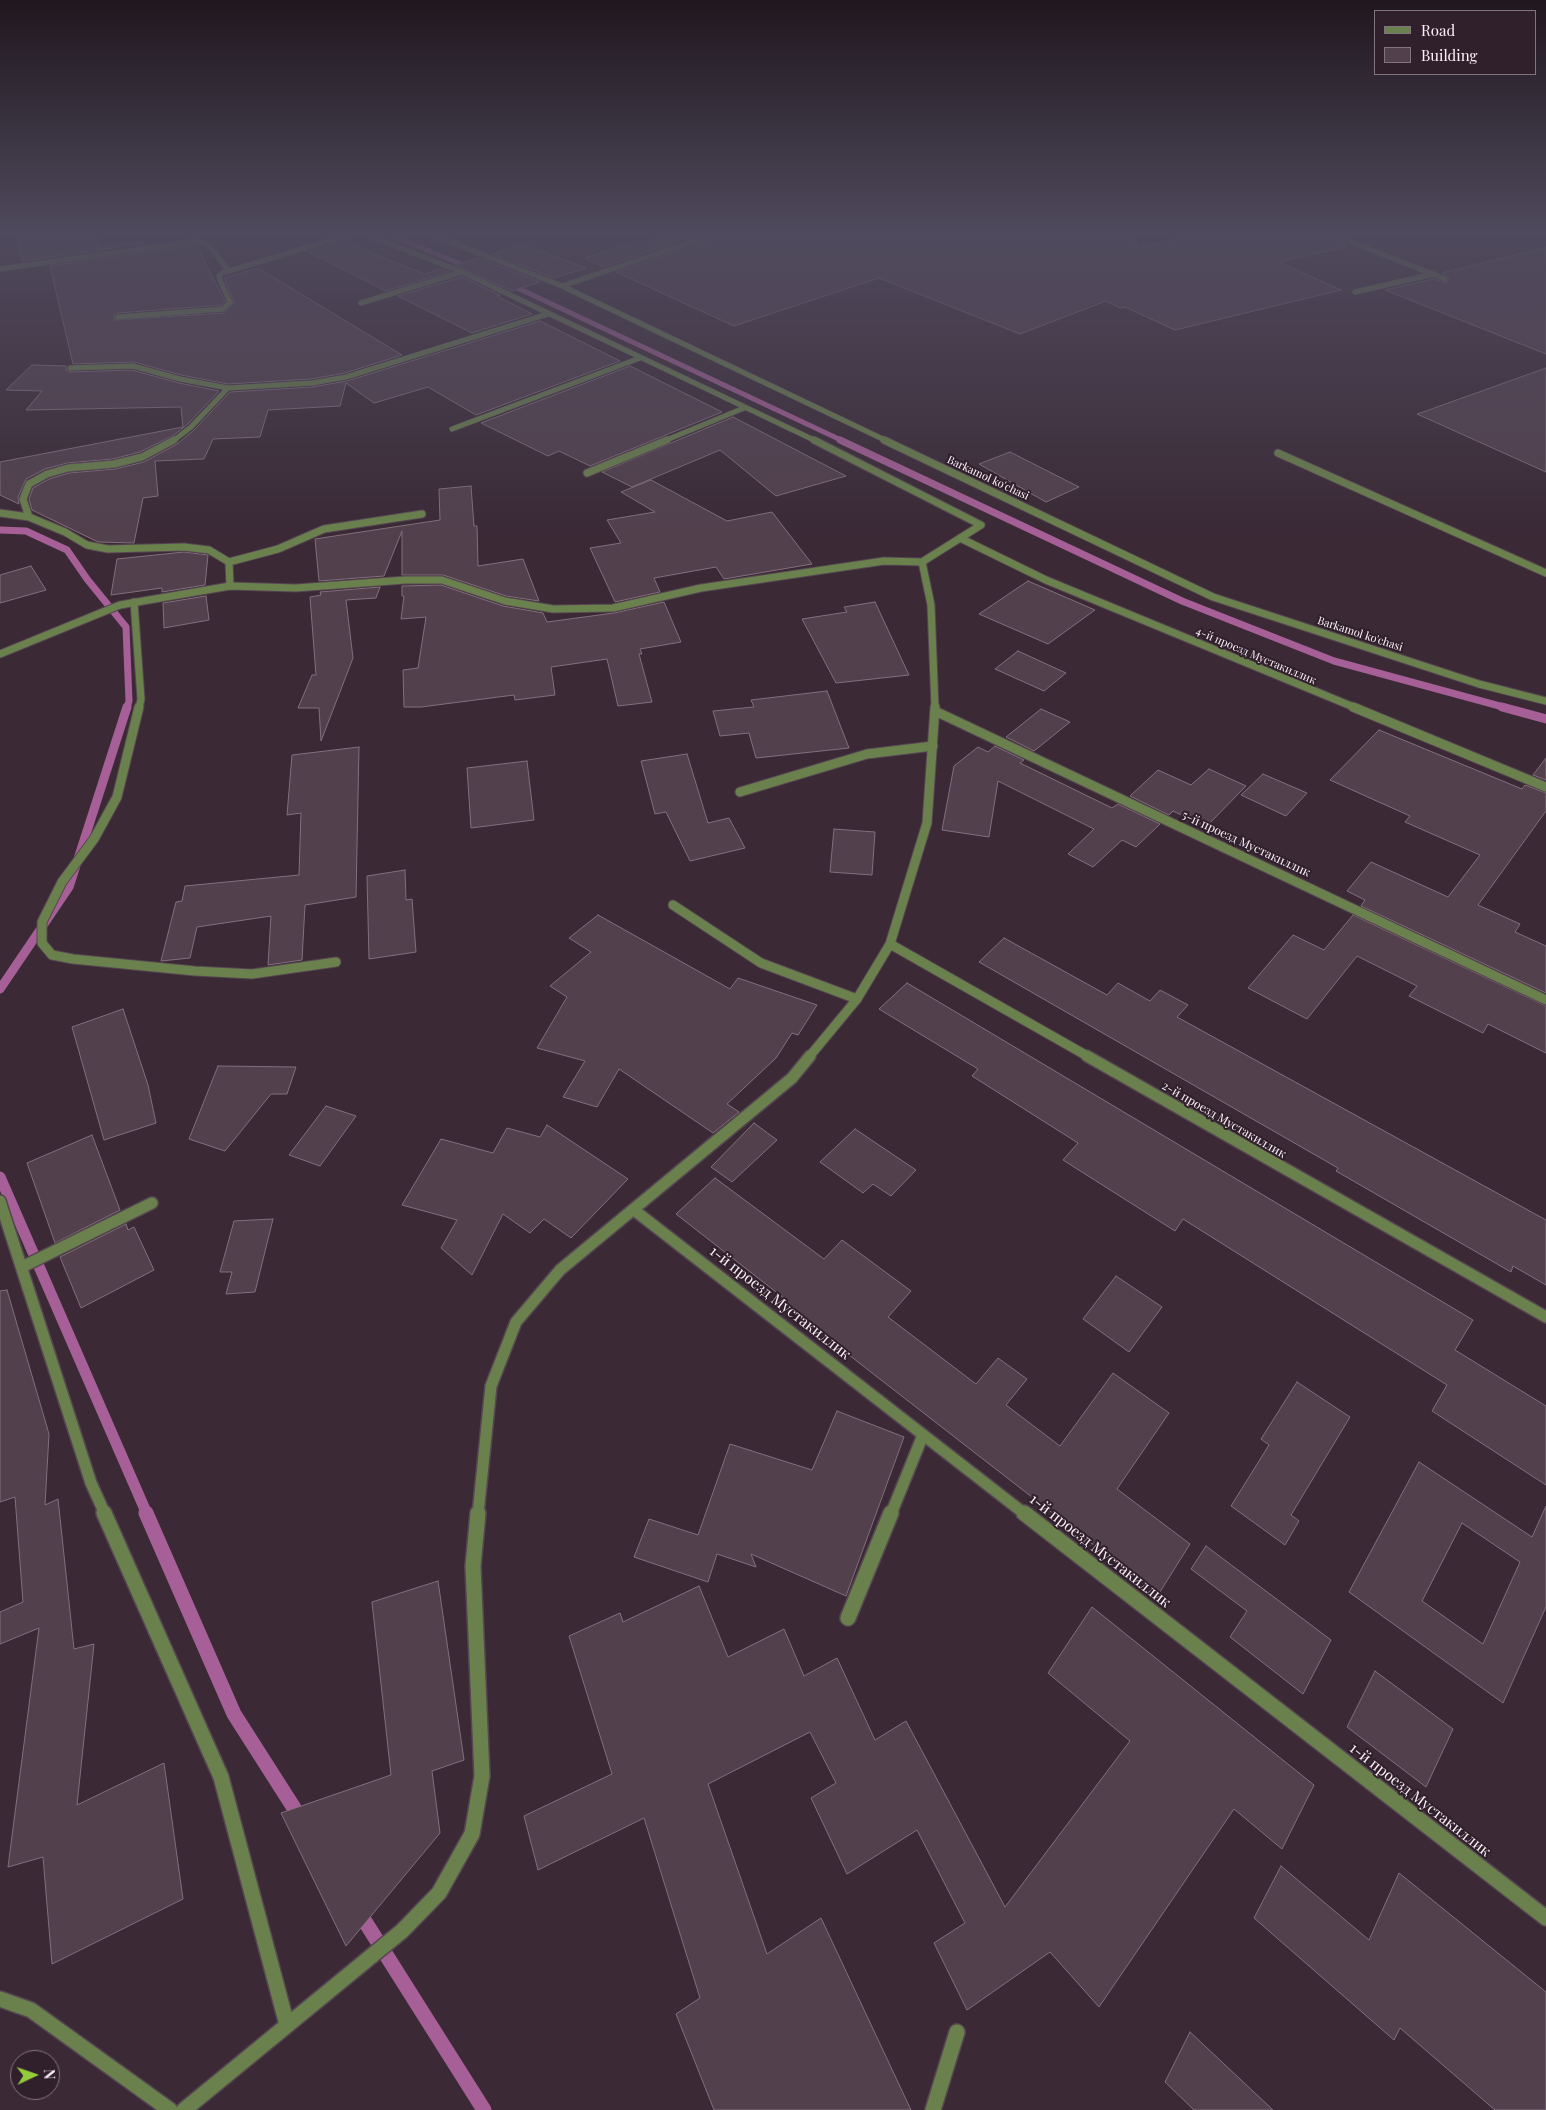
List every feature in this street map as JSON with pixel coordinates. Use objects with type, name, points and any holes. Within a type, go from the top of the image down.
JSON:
[{"type":"street","points":[[70,368],[134,366],[180,379],[228,388],[312,384],[346,377],[482,334]]},
{"type":"street","points":[[0,654],[120,605],[230,586],[296,588],[405,580],[442,580],[505,601],[553,609],[613,608],[658,600],[701,588],[884,561],[922,562],[981,525],[844,454],[591,334]]},
{"type":"street","name":"Barkamol ko'chasi","points":[[663,334],[1213,597],[1479,684],[1546,701]]},
{"type":"street","points":[[452,430],[640,358]]},
{"type":"street","points":[[29,517],[23,499],[29,484],[47,474],[68,468],[114,464],[142,457],[169,444],[191,427],[228,388]]},
{"type":"street","points":[[587,473],[744,408]]},
{"type":"street","points":[[1278,453],[1452,529],[1546,573]]},
{"type":"street","points":[[0,513],[29,517],[65,532],[87,545],[108,549],[184,547],[208,550],[229,562],[278,549],[324,530],[374,520],[422,514]]},
{"type":"street","name":"4-й проезд Мустакиллик","points":[[960,538],[1046,580],[1546,786]]},
{"type":"street","points":[[229,562],[230,586]]},
{"type":"street","points":[[184,2110],[402,1931],[439,1893],[472,1834],[482,1776],[473,1566],[491,1386],[516,1322],[560,1270],[792,1078],[857,999],[890,944],[927,823],[935,711],[931,606],[922,562]]},
{"type":"street","points":[[134,602],[142,699],[117,797],[94,839],[62,882],[42,922],[42,943],[52,955],[73,959],[195,971],[252,974],[336,962]]},
{"type":"street","name":"5-й проезд Мустакиллик","points":[[935,711],[1546,1000]]},
{"type":"street","points":[[740,792],[867,754],[933,746]]},
{"type":"street","points":[[673,905],[761,963],[857,999]]},
{"type":"street","name":"2-й проезд Мустакиллик","points":[[890,944],[1546,1318]]},
{"type":"street","points":[[0,1201],[91,1483],[221,1777],[287,2025]]},
{"type":"street","points":[[22,1267],[152,1203]]},
{"type":"street","name":"1-й проезд Мустакиллик","points":[[634,1210],[1546,1918]]},
{"type":"street","points":[[848,1618],[923,1435]]},
{"type":"street","points":[[0,1999],[31,2010],[170,2110]]},
{"type":"street","points":[[932,2110],[957,2032]]},
{"type":"building","points":[[66,334],[368,334],[402,355],[345,373],[311,379],[228,384],[181,375],[134,362],[73,364]]},
{"type":"building","points":[[497,334],[567,334],[620,361],[476,415],[428,387],[374,403],[346,383],[340,406],[268,410],[260,437],[213,439],[204,459],[155,461],[158,496],[143,498],[134,543],[98,542],[32,510],[29,499],[33,488],[49,479],[69,473],[115,469],[144,462],[177,444],[194,430],[230,392],[312,387],[347,381]]},
{"type":"building","points":[[1497,334],[1546,334],[1546,354]]},
{"type":"building","points":[[32,365],[66,366],[66,370],[70,372],[132,370],[179,383],[219,391],[188,424],[174,435],[140,452],[113,459],[67,463],[45,469],[26,479],[18,497],[19,504],[0,495],[0,462],[183,427],[181,407],[26,410],[42,391],[6,390]]},
{"type":"building","points":[[630,366],[722,412],[590,466],[559,451],[548,456],[481,423]]},
{"type":"building","points":[[1546,368],[1546,472],[1417,414],[1423,412]]},
{"type":"building","points":[[733,417],[846,476],[776,496],[720,450],[632,487],[602,472]]},
{"type":"building","points":[[1010,452],[1079,487],[1046,502],[979,464]]},
{"type":"building","points":[[651,480],[727,521],[772,512],[812,564],[724,579],[716,567],[654,578],[660,592],[615,602],[590,548],[621,543],[607,520],[655,512],[621,492]]},
{"type":"building","points":[[471,486],[474,526],[477,526],[478,566],[523,559],[539,601],[506,596],[443,575],[402,575],[402,531],[384,576],[319,581],[315,539],[440,520],[439,489]]},
{"type":"building","points":[[184,552],[208,555],[205,585],[162,592],[162,588],[111,595],[117,559]]},
{"type":"building","points":[[31,566],[46,590],[0,603],[0,575]]},
{"type":"building","points":[[1028,581],[1095,610],[1048,644],[979,614]]},
{"type":"building","points":[[441,585],[503,606],[543,613],[547,622],[614,613],[664,602],[681,642],[640,649],[642,654],[639,654],[652,702],[618,706],[607,659],[551,667],[555,695],[515,700],[514,695],[421,707],[404,707],[403,670],[418,668],[426,617],[401,619],[404,596],[402,596],[402,586]]},
{"type":"building","points":[[380,587],[376,598],[346,600],[353,658],[321,741],[319,708],[298,708],[312,675],[316,675],[310,597],[321,595],[320,592]]},
{"type":"building","points":[[206,596],[209,620],[164,628],[163,603]]},
{"type":"building","points":[[875,602],[909,675],[836,683],[802,619],[847,612],[844,607]]},
{"type":"building","points":[[1018,651],[1066,673],[1044,691],[995,669]]},
{"type":"building","points":[[827,691],[849,748],[756,758],[749,733],[720,736],[713,711],[754,707],[751,700]]},
{"type":"building","points":[[1041,709],[1070,722],[1034,751],[1006,737]]},
{"type":"building","points":[[1379,730],[1522,789],[1525,785],[1546,793],[1546,811],[1478,905],[1520,924],[1515,932],[1546,946],[1546,993],[1361,906],[1365,900],[1347,891],[1371,862],[1448,897],[1480,855],[1405,822],[1410,816],[1330,780]]},
{"type":"building","points":[[995,746],[1024,760],[1020,763],[1112,808],[1118,804],[1160,824],[1136,847],[1122,840],[1093,867],[1068,854],[1094,829],[998,781],[989,837],[942,830],[954,766],[978,747],[988,752]]},
{"type":"building","points":[[359,747],[356,897],[305,905],[302,960],[268,965],[271,916],[197,927],[190,958],[161,961],[176,902],[182,901],[185,886],[299,875],[301,813],[287,815],[292,755]]},
{"type":"building","points":[[687,754],[708,823],[729,818],[745,848],[690,861],[666,812],[655,814],[641,761]]},
{"type":"building","points":[[1546,758],[1546,780],[1533,775]]},
{"type":"building","points":[[527,761],[534,820],[471,828],[467,768]]},
{"type":"building","points":[[1209,769],[1246,786],[1206,827],[1173,811],[1169,815],[1130,796],[1158,770],[1191,785]]},
{"type":"building","points":[[1263,774],[1307,793],[1286,816],[1241,795]]},
{"type":"building","points":[[834,829],[875,832],[872,875],[830,872]]},
{"type":"building","points":[[405,870],[406,900],[412,899],[416,952],[369,959],[367,876]]},
{"type":"building","points":[[598,915],[730,989],[738,978],[817,1005],[798,1035],[792,1033],[776,1058],[727,1104],[739,1112],[713,1133],[619,1069],[597,1107],[563,1097],[585,1061],[537,1048],[567,997],[550,986],[591,952],[569,938]]},
{"type":"building","points":[[1353,915],[1546,1006],[1546,1053],[1488,1024],[1483,1033],[1409,996],[1417,986],[1357,956],[1307,1019],[1248,988],[1293,935],[1324,950]]},
{"type":"building","points":[[1004,938],[1107,995],[1118,983],[1150,1001],[1160,990],[1188,1005],[1177,1017],[1546,1220],[1546,1285],[1513,1266],[1511,1272],[1336,1171],[1338,1168],[979,962]]},
{"type":"building","points":[[907,983],[1473,1320],[1455,1350],[1546,1406],[1546,1485],[1432,1411],[1447,1385],[1183,1219],[1175,1231],[1063,1160],[1078,1143],[972,1076],[978,1069],[879,1009]]},
{"type":"building","points":[[123,1009],[148,1085],[156,1123],[104,1140],[72,1027]]},
{"type":"building","points":[[218,1066],[296,1067],[287,1094],[271,1094],[225,1151],[189,1139]]},
{"type":"building","points":[[326,1106],[356,1116],[320,1166],[289,1155]]},
{"type":"building","points":[[754,1123],[777,1140],[732,1182],[711,1167]]},
{"type":"building","points":[[547,1125],[628,1179],[571,1238],[544,1219],[530,1233],[503,1214],[472,1275],[441,1248],[457,1220],[402,1205],[441,1139],[493,1153],[507,1128],[540,1137]]},
{"type":"building","points":[[855,1129],[916,1170],[891,1196],[873,1184],[863,1193],[820,1162]]},
{"type":"building","points":[[92,1135],[120,1210],[55,1243],[27,1163]]},
{"type":"building","points":[[715,1178],[824,1259],[842,1240],[911,1291],[888,1317],[976,1384],[998,1358],[1027,1379],[1006,1405],[1060,1446],[1113,1373],[1169,1413],[1117,1489],[1190,1544],[1158,1595],[782,1303],[785,1299],[676,1214]]},
{"type":"building","points":[[273,1219],[255,1292],[226,1294],[232,1272],[220,1272],[234,1221]]},
{"type":"building","points":[[126,1224],[128,1230],[134,1227],[154,1270],[81,1308],[60,1257]]},
{"type":"building","points":[[1116,1276],[1162,1307],[1129,1352],[1083,1319]]},
{"type":"building","points":[[7,1290],[49,1434],[45,1505],[58,1499],[74,1649],[94,1644],[77,1805],[164,1763],[183,1899],[52,1964],[43,1857],[8,1867],[39,1628],[0,1644],[0,1612],[23,1602],[15,1497],[0,1502],[0,1291]]},
{"type":"building","points":[[1297,1382],[1350,1417],[1291,1515],[1299,1521],[1285,1545],[1231,1506],[1269,1445],[1261,1439]]},
{"type":"building","points":[[837,1411],[904,1437],[846,1596],[751,1554],[756,1567],[717,1554],[708,1582],[634,1557],[649,1519],[698,1535],[730,1444],[812,1470]]},
{"type":"building","points":[[1419,1462],[1532,1537],[1546,1506],[1546,1607],[1503,1703],[1349,1592]],"holes":[[[1462,1523],[1520,1562],[1483,1644],[1422,1601]]]},
{"type":"building","points":[[1206,1546],[1331,1640],[1303,1694],[1230,1637],[1247,1611],[1191,1569]]},
{"type":"building","points":[[438,1581],[464,1760],[432,1771],[440,1833],[346,1946],[281,1813],[391,1775],[372,1602]]},
{"type":"building","points":[[699,1586],[728,1657],[784,1629],[804,1676],[837,1658],[875,1740],[906,1721],[1005,1907],[1130,1741],[1048,1673],[1092,1607],[1314,1785],[1282,1849],[1234,1809],[1099,2007],[1050,1952],[967,2010],[934,1943],[965,1923],[917,1830],[847,1874],[811,1798],[836,1783],[810,1732],[708,1784],[767,1954],[821,1918],[911,2110],[714,2110],[676,2014],[700,1998],[644,1818],[538,1870],[524,1816],[612,1774],[569,1636],[620,1613],[623,1622]]},
{"type":"building","points":[[1375,1671],[1453,1729],[1426,1787],[1347,1727]]},
{"type":"building","points":[[1281,1866],[1369,1940],[1399,1873],[1546,1992],[1546,2110],[1495,2110],[1400,2028],[1394,2040],[1254,1918]]},
{"type":"building","points":[[1190,2032],[1273,2110],[1194,2110],[1165,2082]]},
{"type":"waterway","points":[[616,334],[843,441]]},
{"type":"waterway","points":[[840,440],[1182,601],[1334,661],[1507,708]]},
{"type":"waterway","points":[[0,530],[26,531],[67,550],[87,579],[126,627],[129,701],[127,708]]},
{"type":"waterway","points":[[0,989],[69,887],[127,707]]},
{"type":"waterway","points":[[1502,707],[1546,719]]},
{"type":"waterway","points":[[0,1177],[147,1514]]},
{"type":"waterway","points":[[146,1513],[234,1714],[301,1819]]},
{"type":"waterway","points":[[359,1912],[484,2110]]}]
